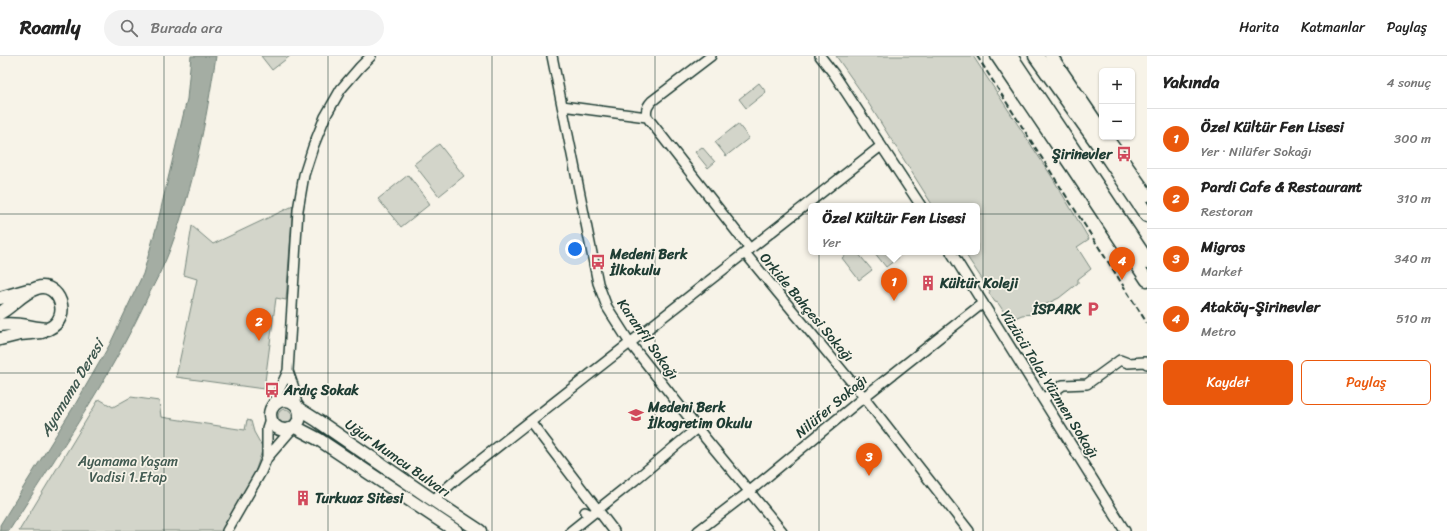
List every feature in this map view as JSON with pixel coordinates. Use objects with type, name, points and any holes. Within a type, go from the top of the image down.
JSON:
[{"type":"highway","points":[[1010,56],[1147,261]]},
{"type":"highway","points":[[1036,56],[1147,215]]},
{"type":"main road","points":[[997,56],[1147,280]]},
{"type":"main road","points":[[1050,56],[1099,128]]},
{"type":"main road","points":[[1060,56],[1099,127]]},
{"type":"main road","points":[[1108,140],[1147,195]]},
{"type":"main road","points":[[0,298],[43,287],[58,297],[62,306],[62,311],[57,323],[48,329],[39,333],[20,334],[0,340]]},
{"type":"main road","points":[[0,313],[8,309],[30,291],[37,288]]},
{"type":"main road","points":[[0,325],[13,323],[48,329]]},
{"type":"main road","name":"Uğur Mumcu Bulvarı","points":[[456,531],[318,439],[294,428],[286,431],[279,430],[273,425],[271,414],[274,404],[284,400],[294,403],[298,408],[480,531]]},
{"type":"main road","points":[[294,428],[300,419],[298,408]]},
{"type":"street","points":[[267,458],[267,428],[288,371],[298,210],[304,175],[312,147],[325,117],[341,89],[371,56]]},
{"type":"street","name":"Karanfil Sokağı","points":[[552,56],[598,283],[607,307],[630,343],[697,428],[782,531]]},
{"type":"street","points":[[711,56],[652,101],[647,108],[647,117],[747,251]]},
{"type":"street","points":[[820,56],[919,203]]},
{"type":"street","points":[[562,106],[647,117]]},
{"type":"street","points":[[808,203],[881,146]]},
{"type":"street","points":[[432,500],[459,477],[808,203]]},
{"type":"street","name":"Orkide Bahçesi Sokağı","points":[[747,251],[864,396],[969,531]]},
{"type":"street","name":"Yüzücü Talat Yüzmen Sokağı","points":[[953,255],[966,273],[983,303],[1125,531]]},
{"type":"street","name":"Nilüfer Sokağı","points":[[698,531],[750,491],[864,396],[983,303]]},
{"type":"street","points":[[1043,399],[1063,385],[1086,384],[1120,360],[1128,363],[1145,362],[1147,364]]},
{"type":"street","points":[[288,371],[294,388],[298,408]]},
{"type":"street","points":[[530,421],[591,513],[614,531]]},
{"type":"street","points":[[227,531],[261,472],[267,458],[294,428]]},
{"type":"street","points":[[571,531],[591,513],[697,428]]},
{"type":"green space","points":[[261,56],[290,56],[272,70]]},
{"type":"green space","points":[[836,56],[973,56],[1052,177],[1089,239],[1077,247],[1091,269],[1078,279],[1078,283],[1059,298],[1038,308],[1033,314],[1022,315],[1015,318],[1006,315],[989,293],[990,291],[988,288],[986,289],[984,282],[966,255],[980,255],[980,203],[931,203],[862,93]]},
{"type":"green space","points":[[759,83],[766,92],[746,108],[739,99]]},
{"type":"green space","points":[[738,124],[749,138],[726,156],[715,142]]},
{"type":"green space","points":[[439,144],[464,176],[439,196],[414,164]]},
{"type":"green space","points":[[702,147],[715,162],[708,168],[695,152]]},
{"type":"green space","points":[[408,175],[430,204],[401,227],[378,199]]},
{"type":"green space","points":[[293,206],[286,300],[276,298],[264,389],[176,377],[197,279],[184,275],[192,226],[213,244]]},
{"type":"green space","points":[[846,255],[860,255],[872,270],[859,280],[842,258]]},
{"type":"green space","points":[[876,255],[896,255],[898,258],[886,267]]},
{"type":"green space","name":"Ayamama Yaşam Vadisi 1.Etap","points":[[131,397],[159,401],[161,417],[245,430],[247,420],[251,421],[254,432],[263,448],[253,478],[223,531],[19,531],[99,399],[113,407]]},
{"type":"green space","points":[[285,409],[290,411],[292,416],[290,421],[285,423],[280,421],[278,416],[280,411]]},
{"type":"shaded area","points":[[191,56],[216,56],[208,105],[193,176],[169,253],[134,325],[101,385],[9,531],[0,531],[0,525],[76,403],[110,344],[143,274],[157,225],[187,99]]},
{"type":"railway","points":[[977,56],[1147,323]]},
{"type":"place","name":"Şirinevler","points":[[1124,154]]},
{"type":"place","name":"Medeni Berk İlkokulu","points":[[598,262]]},
{"type":"place","name":"Ataköy-Şirinevler","points":[[1122,280]]},
{"type":"place","name":"Kültür Koleji","points":[[928,283]]},
{"type":"place","name":"Özel Kültür Fen Lisesi","points":[[894,301]]},
{"type":"place","name":"İSPARK","points":[[1093,309]]},
{"type":"place","name":"Pardi Cafe & Restaurant","points":[[259,341]]},
{"type":"place","name":"Ardıç Sokak","points":[[272,390]]},
{"type":"place","name":"Medeni Berk İlkogretim Okulu","points":[[636,415]]},
{"type":"place","name":"Migros","points":[[869,476]]},
{"type":"place","name":"Turkuaz Sitesi","points":[[303,498]]},
{"type":"water label","name":"Ayamama Deresi","points":[[72,388]]}]
